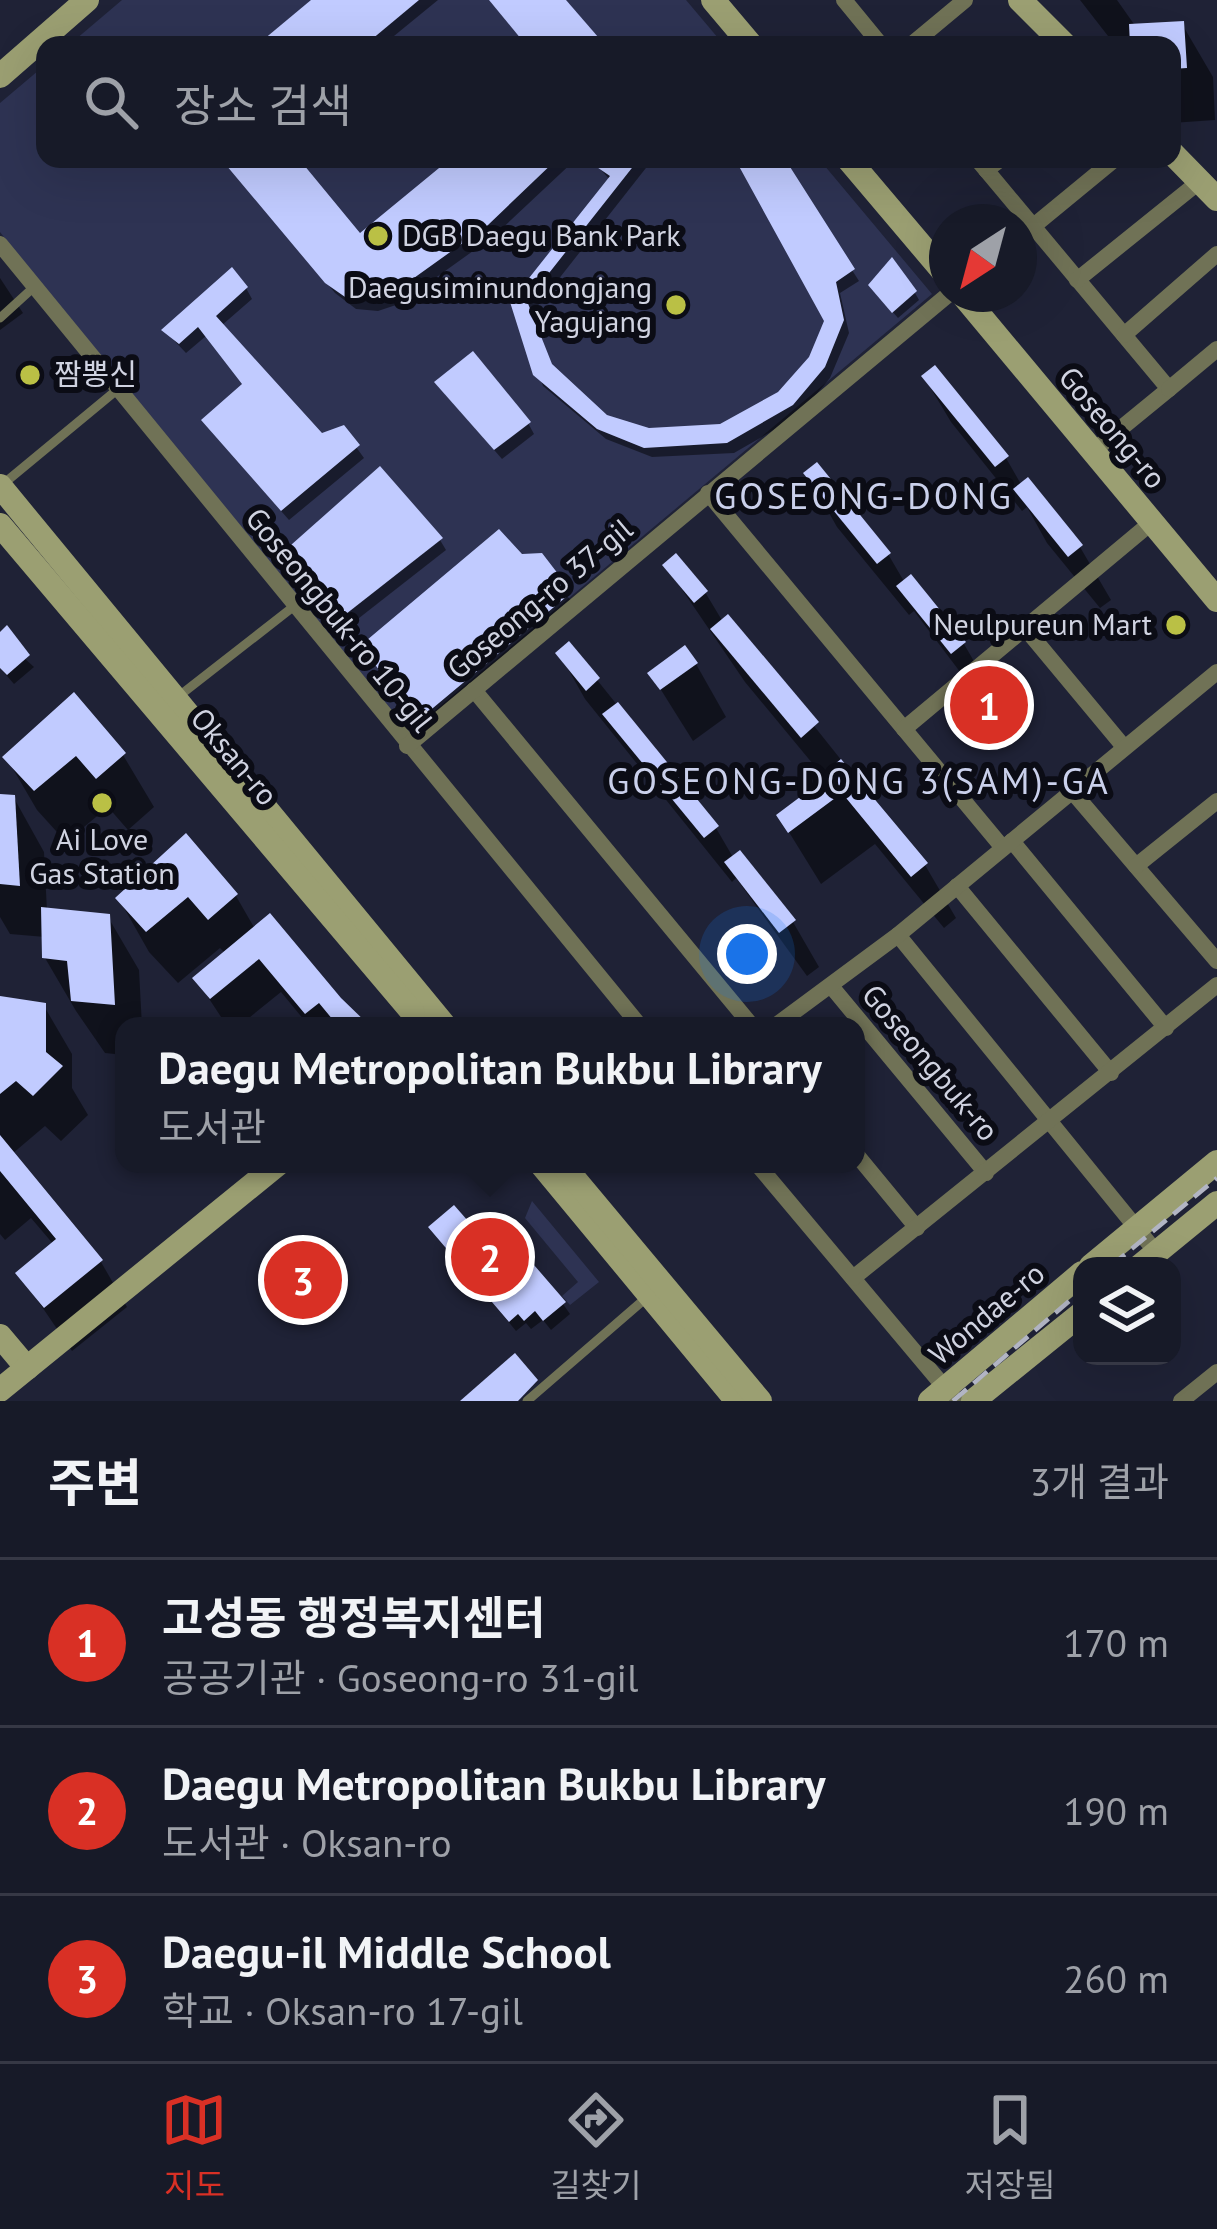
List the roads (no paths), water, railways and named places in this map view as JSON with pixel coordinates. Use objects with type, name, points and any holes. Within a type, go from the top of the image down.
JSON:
[{"type":"main road","points":[[43,36],[87,0]]},
{"type":"main road","points":[[713,0],[743,36]]},
{"type":"main road","points":[[1020,0],[1056,36]]},
{"type":"main road","points":[[2,70],[36,42]]},
{"type":"main road","points":[[1181,162],[1209,190]]},
{"type":"main road","points":[[856,168],[929,254]]},
{"type":"main road","name":"Goseong-ro","points":[[977,312],[1217,599]]},
{"type":"main road","name":"Oksan-ro","points":[[0,486],[438,1017]]},
{"type":"main road","name":"Oksan-ro","points":[[0,525],[416,1017]]},
{"type":"main road","name":"Wondae-ro","points":[[1102,1257],[1217,1162]]},
{"type":"main road","points":[[0,1390],[267,1173]]},
{"type":"main road","points":[[549,1173],[737,1401]]},
{"type":"main road","points":[[570,1173],[760,1401]]},
{"type":"main road","points":[[1150,1257],[1217,1203]]},
{"type":"main road","name":"Wondae-ro","points":[[944,1397],[1073,1281]]},
{"type":"main road","name":"Wondae-ro","points":[[973,1401],[1073,1320]]},
{"type":"main road","points":[[0,1336],[27,1368]]},
{"type":"street","points":[[844,0],[874,36]]},
{"type":"street","points":[[922,36],[965,0]]},
{"type":"street","points":[[991,168],[1011,204]]},
{"type":"street","points":[[1037,223],[1104,168]]},
{"type":"street","points":[[1077,280],[1209,190]]},
{"type":"street","points":[[1037,242],[1077,280],[1169,389]]},
{"type":"street","name":"Goseongbuk-ro 10-gil","points":[[0,244],[633,1017]]},
{"type":"street","points":[[1124,335],[1217,254]]},
{"type":"street","name":"Goseong-ro 37-gil","points":[[407,746],[929,311]]},
{"type":"street","points":[[1092,452],[1217,349]]},
{"type":"street","points":[[708,494],[904,729],[1166,1028]]},
{"type":"street","points":[[904,729],[1152,521]]},
{"type":"street","points":[[1025,628],[1124,747]]},
{"type":"street","name":"Goseongbuk-ro","points":[[788,1017],[898,934],[1217,672]]},
{"type":"street","points":[[474,690],[745,1017]]},
{"type":"street","points":[[1071,790],[1217,961]]},
{"type":"street","points":[[1136,866],[1217,801]]},
{"type":"street","points":[[957,886],[1111,1073]]},
{"type":"street","name":"Goseongbuk-ro","points":[[898,934],[1053,1121]]},
{"type":"street","name":"Goseongbuk-ro","points":[[853,1278],[1217,985]]},
{"type":"street","name":"Goseongbuk-ro","points":[[831,986],[857,1017]]},
{"type":"street","name":"Goseongbuk-ro","points":[[865,1027],[986,1174]]},
{"type":"street","points":[[1053,1121],[1137,1227],[1147,1257]]},
{"type":"street","points":[[865,1165],[916,1228]]},
{"type":"street","points":[[765,1173],[944,1397]]},
{"type":"street","points":[[1181,1401],[1217,1372]]},
{"type":"lane","points":[[0,318],[34,287]]},
{"type":"lane","name":"Oksan-ro","points":[[0,486],[118,389]]},
{"type":"lane","name":"Oksan-ro","points":[[175,699],[293,607]]},
{"type":"lane","points":[[527,1401],[650,1294]]},
{"type":"railway","points":[[1122,1257],[1217,1178]]},
{"type":"railway","points":[[953,1401],[1073,1298]]},
{"type":"place","name":"DGB Daegu Bank Park","points":[[378,236]]},
{"type":"place","name":"Daegusiminundongjang Yagujang","points":[[676,305]]},
{"type":"place","name":"짬뽕신","points":[[30,375]]},
{"type":"place","name":"Neulpureun Mart","points":[[1176,625]]},
{"type":"place","name":"고성동 행정복지센터","points":[[989,705]]},
{"type":"place","name":"Ai Love Gas Station","points":[[102,803]]},
{"type":"place","name":"Daegu Metropolitan Bukbu Library","points":[[490,1257]]},
{"type":"place","name":"Daegu-il Middle School","points":[[303,1280]]},
{"type":"district","name":"GOSEONG-DONG","points":[[864,496]]},
{"type":"district","name":"GOSEONG-DONG 3(SAM)-GA","points":[[859,781]]}]
